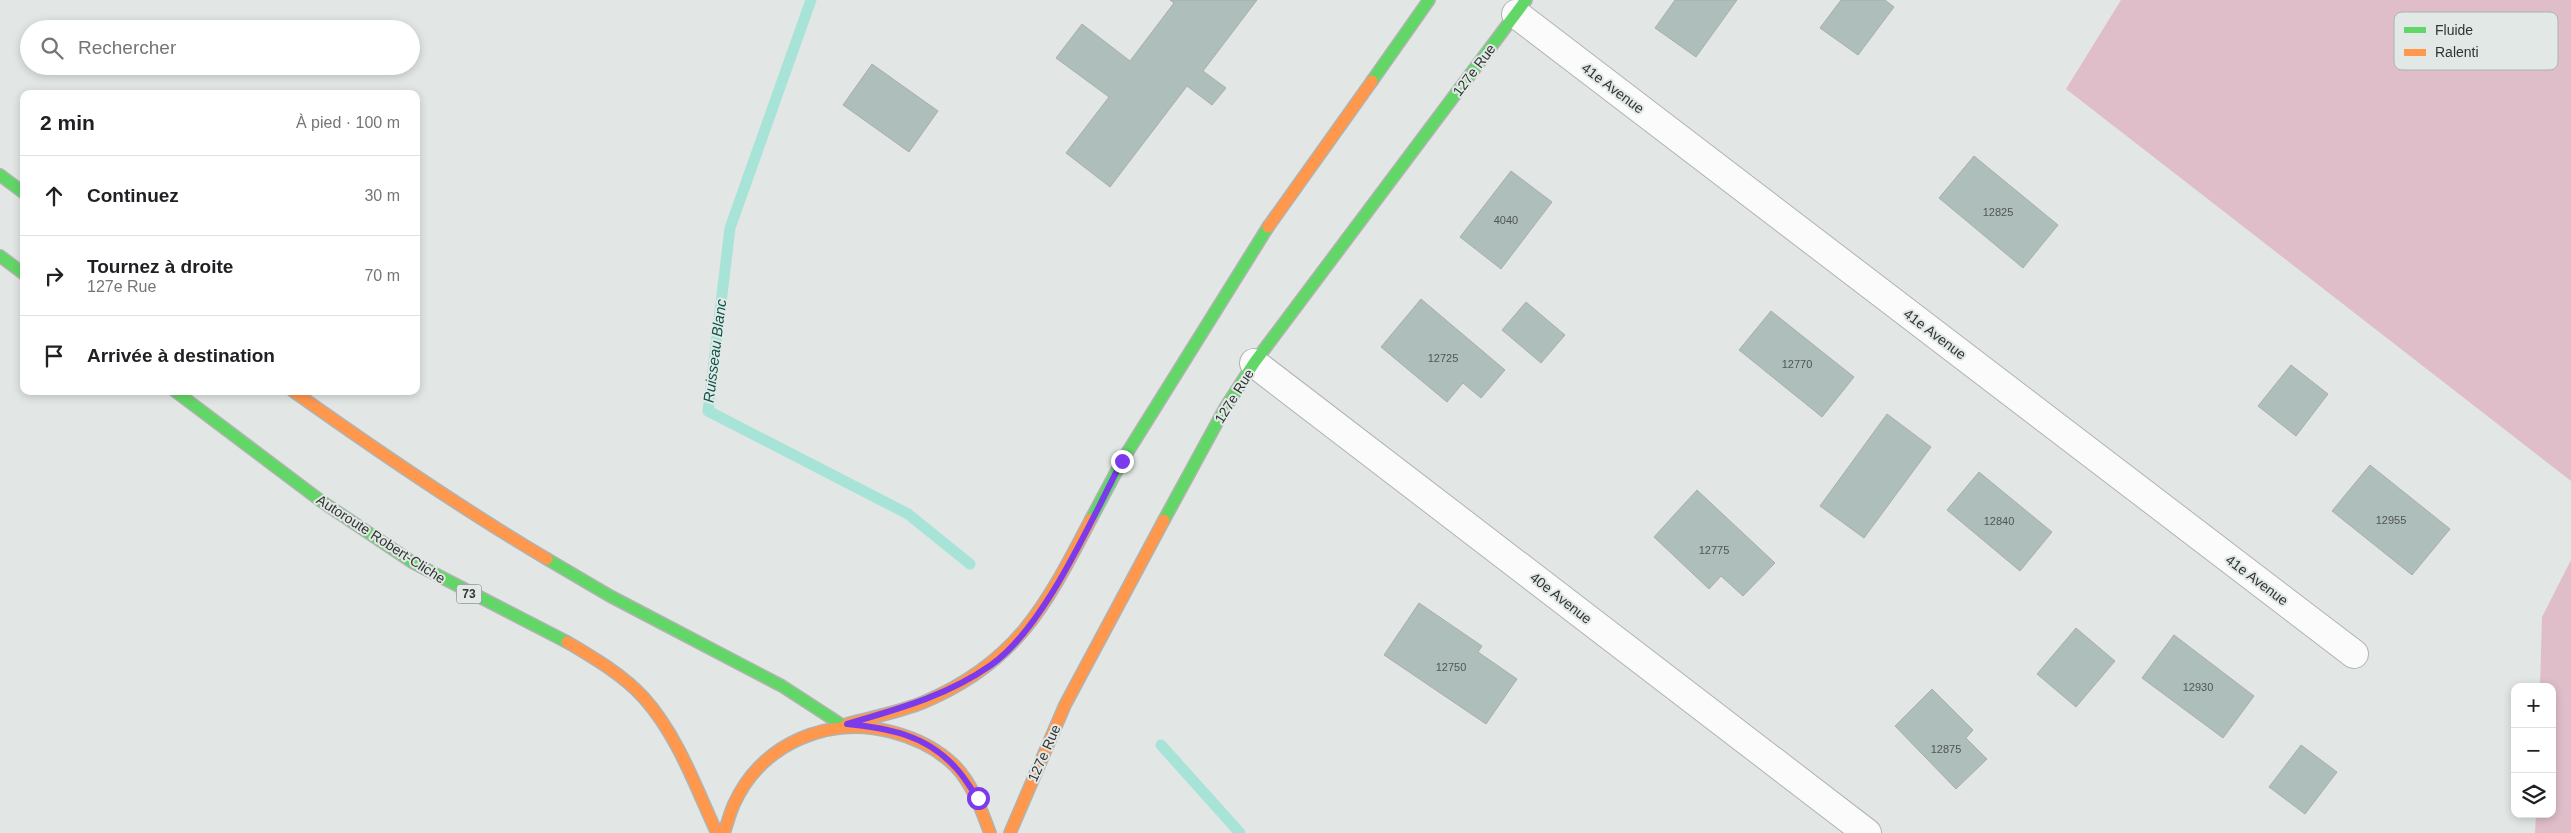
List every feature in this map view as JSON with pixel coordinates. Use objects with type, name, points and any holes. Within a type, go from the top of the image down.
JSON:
[{"type":"main road","points":[[724,833],[729,813],[742,786],[762,763],[785,744],[813,732],[922,703],[952,689],[992,664],[1024,634],[1056,586],[1122,461],[1258,241],[1429,0]]},
{"type":"main road","name":"127e Rue","points":[[1010,833],[1065,705],[1224,408],[1254,362],[1521,7]]},
{"type":"main road","points":[[0,175],[20,190]]},
{"type":"main road","points":[[0,256],[20,271]]},
{"type":"main road","name":"Autoroute Robert-Cliche","points":[[180,395],[321,501],[412,562],[472,596],[575,648],[616,675],[644,698],[664,726],[717,833]]},
{"type":"main road","points":[[299,395],[387,458],[490,525],[610,596],[782,686],[845,725],[887,728],[924,742],[955,766],[978,798],[990,833]]},
{"type":"street","name":"41e Avenue","points":[[1521,7],[2354,654]]},
{"type":"street","name":"40e Avenue","points":[[1254,362],[1867,833]]},
{"type":"shaded area","points":[[2121,0],[2571,0],[2571,481],[2066,89]]},
{"type":"shaded area","points":[[2571,560],[2571,833],[2535,833],[2536,818],[2556,818],[2556,683],[2540,683],[2542,617]]},
{"type":"building","points":[[1170,0],[1257,0],[1203,71],[1226,88],[1212,105],[1187,86],[1110,187],[1066,153],[1109,97],[1056,58],[1082,24],[1130,61],[1174,3]]},
{"type":"building","points":[[1675,0],[1737,0],[1696,57],[1655,28]]},
{"type":"building","points":[[1841,0],[1885,0],[1894,7],[1858,55],[1820,28]]},
{"type":"building","points":[[872,64],[938,111],[909,152],[843,105]]},
{"type":"building","points":[[1974,156],[2058,225],[2023,268],[1939,198]]},
{"type":"building","points":[[1511,171],[1552,202],[1501,269],[1460,237]]},
{"type":"building","points":[[1421,299],[1505,370],[1481,398],[1463,383],[1447,402],[1381,347]]},
{"type":"building","points":[[1526,302],[1565,335],[1541,363],[1502,330]]},
{"type":"building","points":[[1771,311],[1854,377],[1822,417],[1739,350]]},
{"type":"building","points":[[2291,365],[2328,394],[2296,436],[2258,406]]},
{"type":"building","points":[[1887,414],[1931,447],[1864,538],[1820,506]]},
{"type":"building","points":[[2370,465],[2450,529],[2412,575],[2332,511]]},
{"type":"building","points":[[1979,472],[2052,532],[2020,571],[1947,510]]},
{"type":"building","points":[[1697,490],[1775,563],[1743,596],[1721,576],[1709,589],[1654,537]]},
{"type":"building","points":[[1419,603],[1482,646],[1478,652],[1517,679],[1486,724],[1384,655]]},
{"type":"building","points":[[2076,628],[2115,661],[2076,707],[2037,674]]},
{"type":"building","points":[[2174,635],[2254,696],[2223,738],[2142,678]]},
{"type":"building","points":[[1932,689],[1973,730],[1966,738],[1987,759],[1956,789],[1895,726]]},
{"type":"building","points":[[2301,745],[2337,772],[2305,814],[2269,787]]},
{"type":"waterway","name":"Ruisseau Blanc","points":[[811,0],[730,228],[708,411],[908,514],[970,564]]},
{"type":"waterway","name":"Ruisseau Blanc","points":[[1161,745],[1240,833]]},
{"type":"traffic: fast","points":[[1372,81],[1429,0]]},
{"type":"traffic: fast","points":[[1164,520],[1225,408],[1254,363],[1526,0]]},
{"type":"traffic: fast","points":[[0,175],[20,190]]},
{"type":"traffic: fast","points":[[1091,519],[1122,461],[1268,227]]},
{"type":"traffic: fast","points":[[0,256],[20,271]]},
{"type":"traffic: fast","points":[[180,395],[321,501],[412,562],[567,642]]},
{"type":"traffic: fast","points":[[547,559],[610,596],[782,686],[842,725]]},
{"type":"traffic: slow","points":[[1268,227],[1372,81]]},
{"type":"traffic: slow","points":[[299,395],[418,478],[547,559]]},
{"type":"traffic: slow","points":[[847,724],[915,706],[956,686],[983,669],[1026,628],[1059,578],[1091,519]]},
{"type":"traffic: slow","points":[[1010,833],[1065,705],[1164,520]]},
{"type":"traffic: slow","points":[[567,642],[618,674],[644,698],[656,713],[677,746],[717,833]]},
{"type":"traffic: slow","points":[[724,833],[734,804],[746,783],[762,765],[780,750],[800,739],[822,731],[845,728],[868,728],[892,732],[918,741],[941,754],[955,766],[967,781],[990,833]]},
{"type":"route","points":[[978,798],[955,766],[924,742],[887,728],[847,724],[922,703],[952,689],[992,664],[1024,634],[1056,586],[1122,461]]}]
